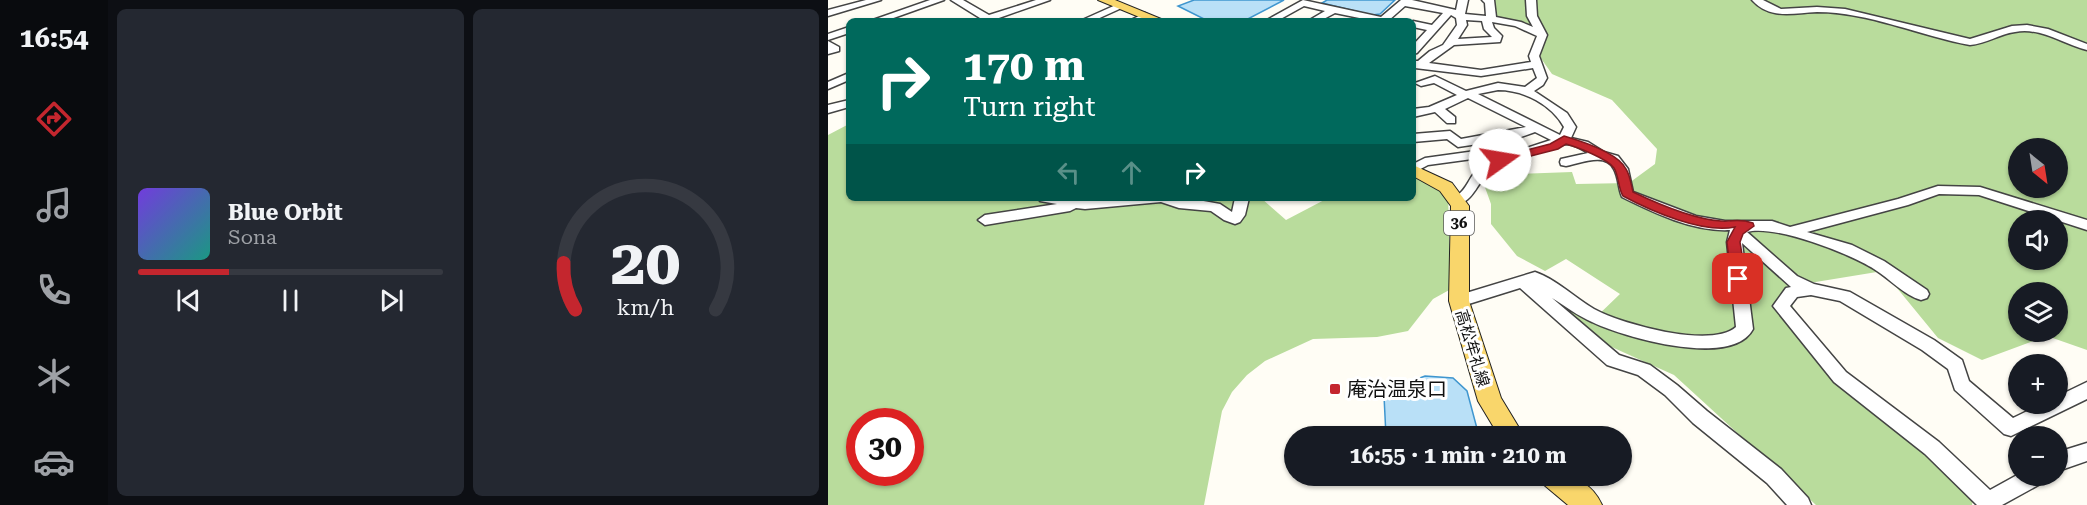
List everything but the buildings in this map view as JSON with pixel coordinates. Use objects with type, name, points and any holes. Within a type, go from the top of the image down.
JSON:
[{"type":"main road","points":[[1104,0],[1121,6],[1138,18]]},
{"type":"main road","name":"36","points":[[1416,171],[1437,180],[1457,200]]},
{"type":"main road","name":"高松牟礼線","points":[[1457,200],[1460,206],[1459,301],[1490,401],[1506,426]]},
{"type":"main road","points":[[1564,486],[1588,505]]},
{"type":"street","points":[[883,18],[939,0]]},
{"type":"street","points":[[956,0],[984,18]]},
{"type":"street","points":[[991,18],[1026,2],[1045,0]]},
{"type":"street","points":[[1451,42],[1455,32],[1462,25],[1460,12],[1463,0]]},
{"type":"street","points":[[1416,65],[1451,42],[1496,40],[1497,36],[1489,29],[1490,1],[1486,0]]},
{"type":"street","points":[[1526,91],[1539,83],[1542,78],[1534,56],[1542,35],[1532,16],[1531,0]]},
{"type":"street","points":[[1757,0],[1764,7],[1777,12],[1824,9],[1857,14],[1970,42],[1980,42],[2001,32],[2020,27],[2050,34],[2087,47]]},
{"type":"street","points":[[1385,18],[1405,1],[1450,11],[1462,17],[1518,24],[1542,35]]},
{"type":"street","points":[[1276,18],[1303,3],[1373,18]]},
{"type":"street","points":[[828,13],[876,5],[888,16]]},
{"type":"street","points":[[1092,18],[1121,6]]},
{"type":"street","points":[[1318,18],[1333,10]]},
{"type":"street","points":[[1416,48],[1450,11]]},
{"type":"street","points":[[1416,25],[1433,28]]},
{"type":"street","points":[[828,37],[846,31]]},
{"type":"street","points":[[1475,52],[1477,41]]},
{"type":"street","points":[[830,48],[846,50]]},
{"type":"street","points":[[1416,65],[1481,73],[1535,64]]},
{"type":"street","points":[[828,86],[846,77]]},
{"type":"street","points":[[1421,83],[1435,79],[1536,128],[1563,140],[1584,145],[1599,155],[1612,159],[1621,169],[1627,194],[1660,211],[1722,226],[1738,222],[1791,280],[1811,289],[1844,296],[1928,345],[1956,365],[1961,386],[1976,401],[2011,428],[2087,390]]},
{"type":"street","points":[[1416,112],[1437,108],[1467,94],[1507,85],[1526,91],[1559,110],[1569,121],[1570,131],[1554,147],[1500,160],[1486,167],[1463,198],[1457,200]]},
{"type":"street","points":[[828,110],[846,104]]},
{"type":"street","points":[[1437,108],[1451,120]]},
{"type":"street","points":[[1416,138],[1450,135],[1458,143],[1518,134],[1536,128]]},
{"type":"street","points":[[1416,168],[1425,162],[1490,153],[1500,160]]},
{"type":"street","points":[[1566,162],[1599,155]]},
{"type":"street","points":[[1789,231],[1883,208],[1938,190],[1980,191],[2087,225]]},
{"type":"street","points":[[1062,201],[1085,205]]},
{"type":"street","points":[[985,220],[1129,201]]},
{"type":"street","points":[[1170,201],[1179,204],[1215,207],[1229,218],[1235,219],[1241,201]]},
{"type":"street","points":[[1459,301],[1535,278],[1596,317],[1625,329],[1673,338],[1712,342],[1736,337],[1745,328],[1734,242],[1743,229],[1772,226],[1847,249],[1879,265],[1921,294]]},
{"type":"street","points":[[1523,281],[1613,360],[1644,370],[1671,390],[1700,417],[1774,476],[1802,505]]},
{"type":"street","points":[[1811,289],[1792,292],[1781,306],[1809,343],[1840,377],[1932,448],[1988,503],[2018,486]]},
{"type":"street","points":[[2068,456],[2087,452]]},
{"type":"green space","points":[[1492,0],[2087,0],[2087,350],[2064,342],[2068,342],[2068,282],[2008,282],[2008,342],[2031,342],[1982,360],[1938,338],[1883,271],[1785,287],[1813,357],[1834,371],[1974,494],[1972,505],[1816,505],[1674,375],[1605,344],[1541,289],[1593,320],[1620,294],[1566,259],[1545,271],[1517,256],[1491,224],[1491,204],[1482,179],[1513,174],[1572,172],[1576,184],[1629,183],[1655,164],[1657,149],[1612,100],[1552,74],[1540,57],[1547,34],[1526,23],[1495,17]]},
{"type":"green space","points":[[846,126],[846,201],[1264,201],[1286,220],[1322,201],[1416,201],[1416,177],[1431,183],[1448,195],[1451,289],[1433,299],[1408,331],[1377,337],[1313,339],[1265,361],[1247,375],[1232,392],[1222,411],[1204,505],[828,505],[828,135]]},
{"type":"water","points":[[1194,0],[1284,0],[1250,18],[1202,18],[1178,6]]},
{"type":"water","points":[[1327,0],[1395,0],[1380,14],[1372,15],[1322,3]]},
{"type":"water","points":[[1425,376],[1453,378],[1467,391],[1476,426],[1386,426],[1384,396],[1401,385]]},
{"type":"place","name":"庵治温泉口","points":[[1335,389]]},
{"type":"route","points":[[1500,160],[1554,147],[1564,140],[1584,145],[1599,155],[1612,159],[1621,169],[1627,194],[1660,211],[1722,226],[1738,222],[1748,226],[1737,231],[1734,242],[1738,279]]}]
